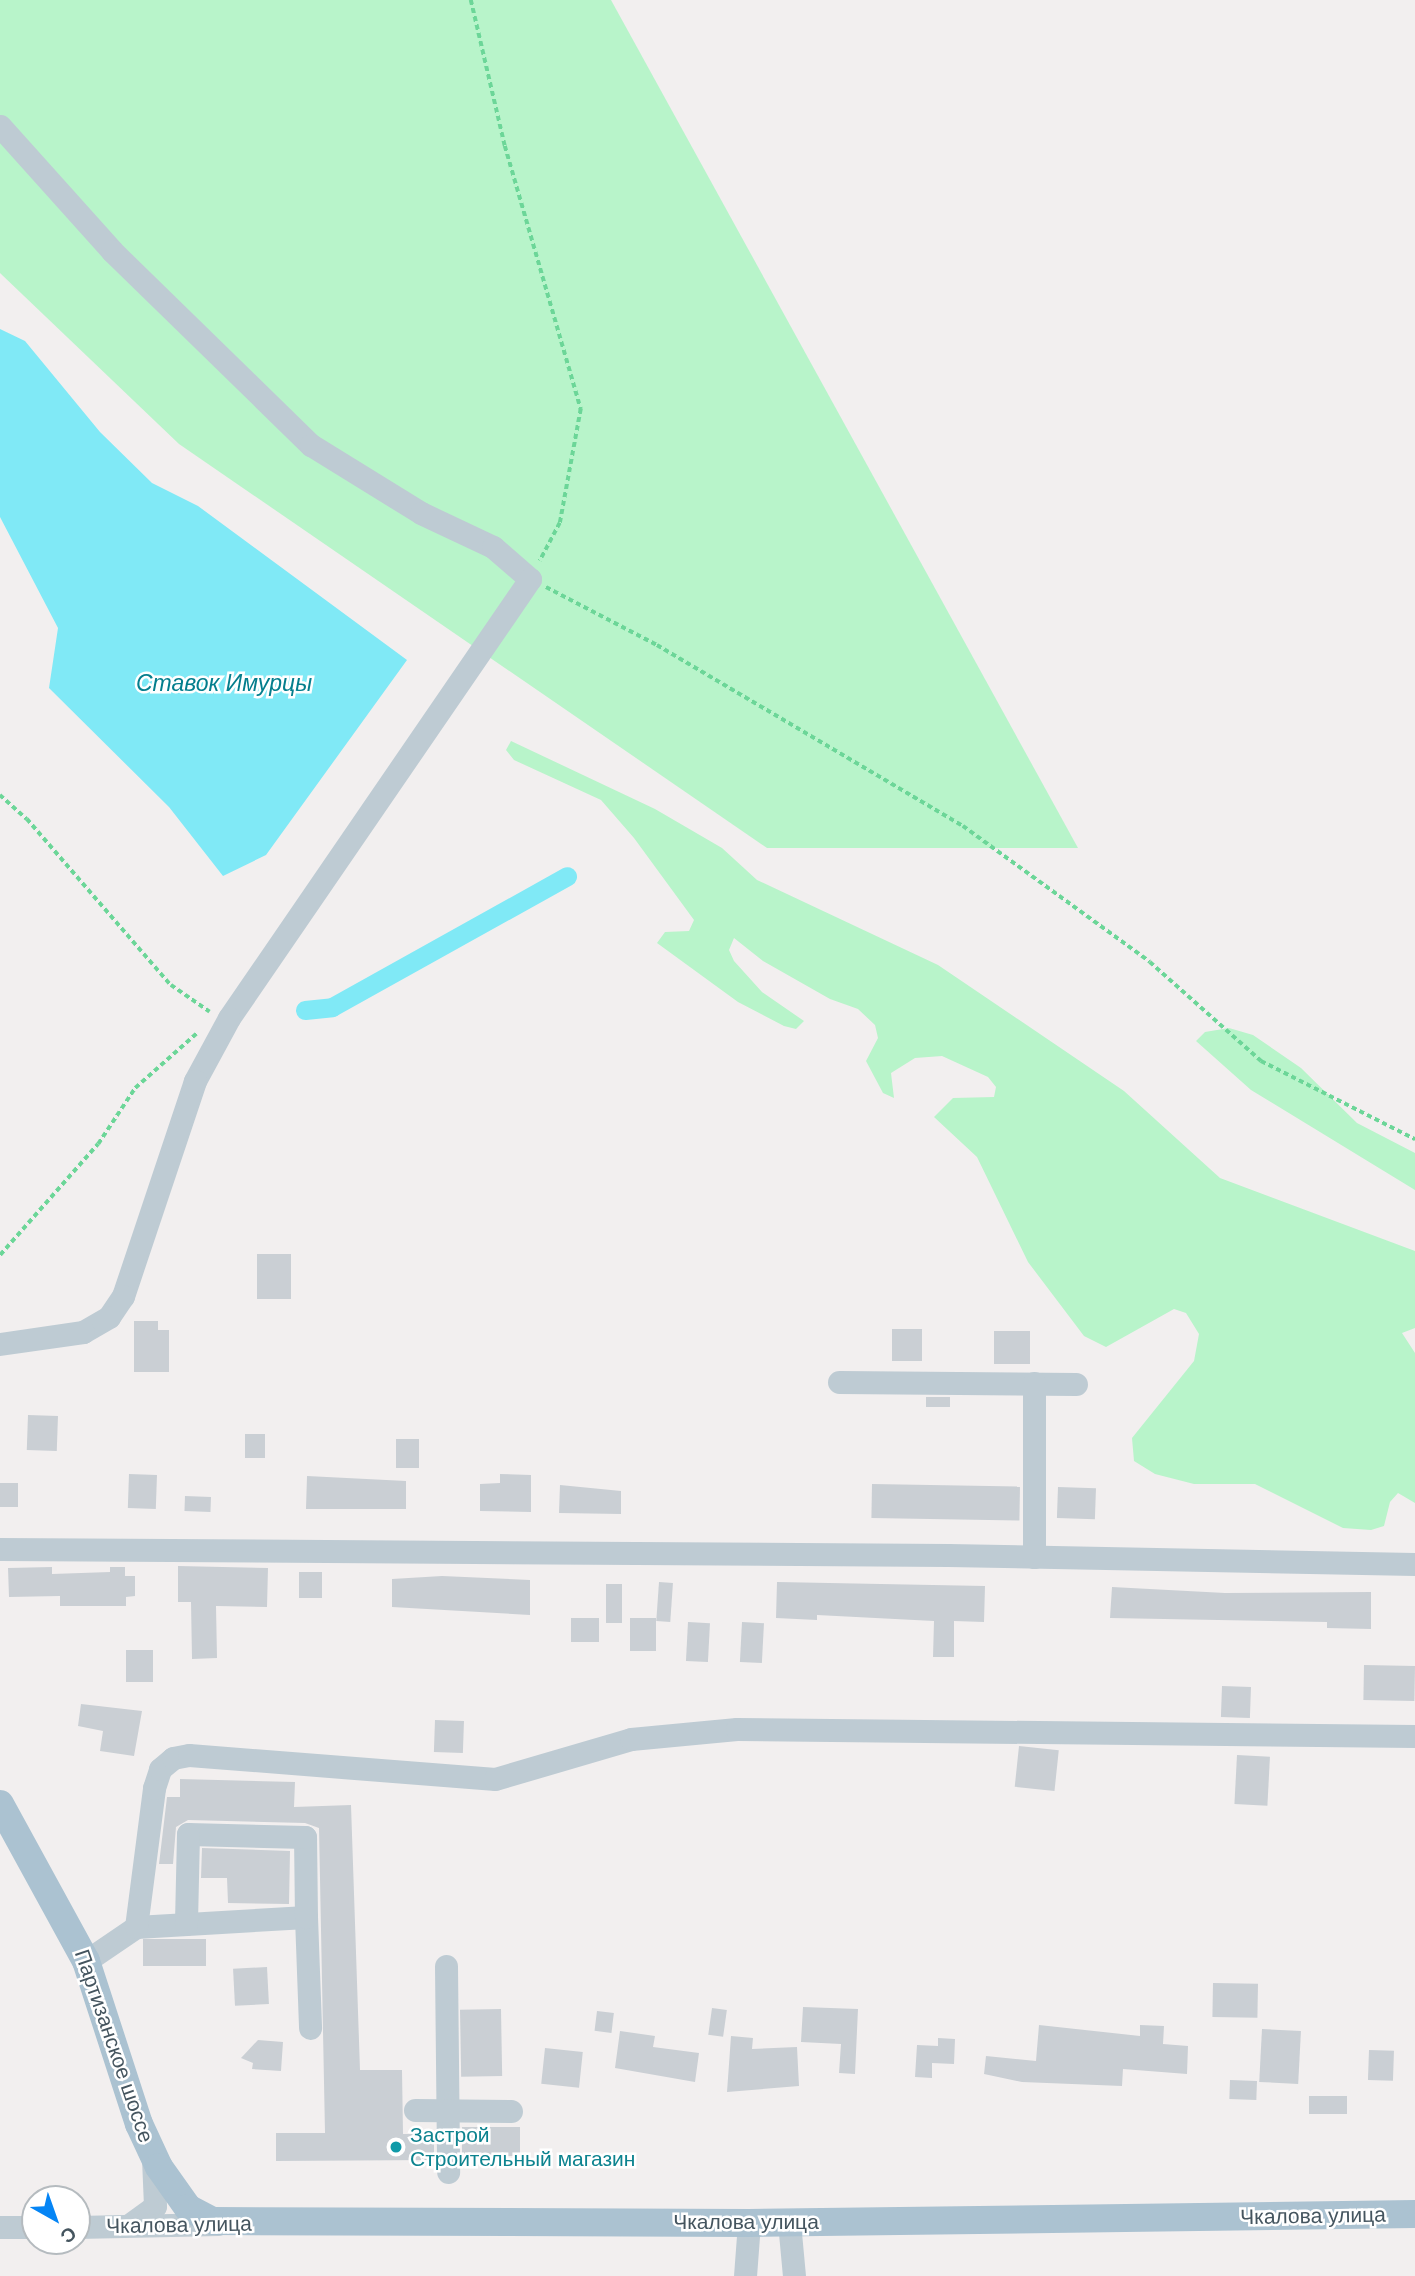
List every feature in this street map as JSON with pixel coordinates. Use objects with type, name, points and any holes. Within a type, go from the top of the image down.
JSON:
[{"type":"main road","name":"Партизанское шоссе","points":[[0,1804],[86,1961],[153,2156],[188,2207],[212,2221],[232,2224]]},
{"type":"main road","name":"Чкалова улица","points":[[232,2224],[749,2223],[1415,2214]]},
{"type":"street","points":[[0,126],[112,251],[311,445],[421,513],[493,547],[530,579],[235,1009],[195,1081],[123,1296],[109,1317],[83,1332],[0,1344]]},
{"type":"street","points":[[839,1382],[1076,1384]]},
{"type":"street","points":[[1034,1383],[1034,1557]]},
{"type":"street","points":[[0,1549],[1034,1557],[1415,1564]]},
{"type":"street","points":[[136,1927],[154,1788],[160,1769],[173,1758],[189,1755],[495,1779],[631,1739],[737,1729],[1415,1736]]},
{"type":"street","points":[[186,1924],[188,1834],[305,1836],[310,2028]]},
{"type":"street","points":[[86,1961],[136,1927],[306,1917]]},
{"type":"street","points":[[446,1966],[448,2172]]},
{"type":"street","points":[[415,2110],[510,2111]]},
{"type":"street","points":[[126,2226],[139,2222],[155,2206],[153,2156]]},
{"type":"street","points":[[789,2222],[794,2276]]},
{"type":"street","points":[[745,2276],[749,2223]]},
{"type":"street","name":"Чкалова улица","points":[[91,2227],[232,2224]]},
{"type":"street","points":[[0,2227],[21,2227]]},
{"type":"path","points":[[471,0],[505,146],[582,409],[561,523],[530,579],[657,645],[963,826],[1150,962],[1261,1061],[1415,1139]]},
{"type":"path","points":[[0,795],[27,819],[171,985],[204,1009],[235,1009]]},
{"type":"path","points":[[0,1255],[98,1144],[135,1088],[202,1028],[235,1009]]},
{"type":"green space","points":[[0,0],[611,0],[1078,848],[767,848],[179,444],[0,273]]},
{"type":"green space","points":[[511,741],[655,809],[722,848],[757,880],[938,965],[1124,1091],[1220,1178],[1415,1251],[1415,1328],[1402,1333],[1415,1353],[1415,1503],[1398,1493],[1390,1502],[1384,1526],[1371,1530],[1343,1528],[1255,1484],[1194,1484],[1155,1474],[1134,1461],[1132,1438],[1194,1361],[1199,1334],[1186,1313],[1174,1309],[1106,1347],[1084,1336],[1028,1262],[977,1157],[934,1117],[953,1098],[994,1097],[996,1087],[988,1077],[942,1056],[915,1058],[891,1073],[894,1098],[883,1093],[866,1061],[878,1038],[875,1025],[858,1009],[830,999],[763,961],[734,938],[729,950],[734,961],[762,992],[804,1021],[796,1029],[784,1026],[738,1002],[657,943],[665,932],[689,931],[694,920],[634,838],[601,800],[514,760],[506,750]]},
{"type":"green space","points":[[1229,1028],[1253,1035],[1301,1068],[1357,1123],[1415,1153],[1415,1190],[1251,1090],[1196,1041],[1205,1032]]},
{"type":"water","name":"Ставок Имурцы","points":[[0,329],[25,341],[100,432],[152,483],[198,506],[407,660],[266,855],[223,876],[169,807],[49,688],[58,628],[0,517]]},
{"type":"building","points":[[257,1254],[291,1254],[291,1299],[257,1299]]},
{"type":"building","points":[[134,1321],[158,1321],[158,1330],[169,1330],[169,1372],[134,1372]]},
{"type":"building","points":[[892,1329],[922,1329],[922,1361],[892,1361]]},
{"type":"building","points":[[994,1331],[1030,1331],[1030,1364],[994,1364]]},
{"type":"building","points":[[926,1397],[950,1397],[950,1407],[926,1407]]},
{"type":"building","points":[[28,1415],[58,1416],[57,1451],[27,1450]]},
{"type":"building","points":[[245,1434],[265,1434],[265,1458],[245,1458]]},
{"type":"building","points":[[396,1439],[419,1439],[419,1468],[396,1468]]},
{"type":"building","points":[[129,1474],[157,1475],[156,1509],[128,1508]]},
{"type":"building","points":[[500,1474],[531,1475],[531,1512],[480,1511],[480,1484],[500,1483]]},
{"type":"building","points":[[307,1476],[406,1481],[406,1509],[306,1509]]},
{"type":"building","points":[[0,1483],[18,1483],[18,1507],[0,1507]]},
{"type":"building","points":[[872,1484],[1020,1487],[1019,1521],[871,1518]]},
{"type":"building","points":[[560,1485],[621,1491],[621,1514],[559,1513]]},
{"type":"building","points":[[1058,1487],[1096,1488],[1095,1519],[1057,1518]]},
{"type":"building","points":[[185,1496],[211,1497],[210,1512],[184,1511]]},
{"type":"building","points":[[178,1566],[268,1568],[267,1607],[216,1606],[217,1658],[192,1659],[191,1602],[178,1602]]},
{"type":"building","points":[[52,1567],[52,1574],[110,1572],[110,1567],[125,1567],[125,1576],[135,1576],[135,1596],[126,1597],[126,1606],[60,1606],[60,1596],[9,1597],[8,1568]]},
{"type":"building","points":[[299,1572],[322,1572],[322,1598],[299,1598]]},
{"type":"building","points":[[442,1576],[530,1580],[530,1615],[392,1607],[392,1579]]},
{"type":"building","points":[[659,1582],[673,1583],[670,1622],[656,1621]]},
{"type":"building","points":[[777,1582],[985,1586],[984,1622],[954,1621],[954,1657],[933,1657],[934,1621],[817,1615],[817,1620],[776,1618]]},
{"type":"building","points":[[606,1584],[622,1584],[622,1623],[606,1623]]},
{"type":"building","points":[[1112,1587],[1225,1593],[1371,1592],[1371,1629],[1327,1628],[1327,1622],[1110,1618]]},
{"type":"building","points":[[571,1618],[599,1618],[599,1642],[571,1642]]},
{"type":"building","points":[[630,1618],[656,1618],[656,1651],[630,1651]]},
{"type":"building","points":[[688,1622],[710,1623],[708,1662],[686,1661]]},
{"type":"building","points":[[742,1622],[764,1623],[762,1663],[740,1662]]},
{"type":"building","points":[[126,1650],[153,1650],[153,1682],[126,1682]]},
{"type":"building","points":[[1364,1665],[1415,1666],[1414,1701],[1363,1700]]},
{"type":"building","points":[[1222,1686],[1251,1687],[1250,1718],[1221,1717]]},
{"type":"building","points":[[81,1704],[142,1711],[134,1756],[100,1751],[103,1731],[78,1726]]},
{"type":"building","points":[[435,1720],[464,1721],[463,1753],[434,1752]]},
{"type":"building","points":[[1019,1746],[1059,1750],[1054,1791],[1015,1787]]},
{"type":"building","points":[[1237,1755],[1270,1757],[1267,1806],[1234,1804]]},
{"type":"building","points":[[180,1779],[295,1782],[294,1807],[351,1805],[360,2070],[402,2070],[403,2134],[434,2134],[434,2160],[276,2161],[276,2133],[325,2133],[319,1828],[305,1823],[188,1820],[176,1827],[173,1864],[159,1864],[167,1797],[180,1797]]},
{"type":"building","points":[[202,1848],[290,1851],[289,1904],[228,1903],[227,1878],[201,1878]]},
{"type":"building","points":[[143,1939],[206,1939],[206,1966],[143,1966]]},
{"type":"building","points":[[267,1967],[269,2004],[235,2006],[233,1969]]},
{"type":"building","points":[[1213,1983],[1258,1984],[1257,2018],[1212,2017]]},
{"type":"building","points":[[803,2007],[858,2009],[855,2074],[839,2073],[841,2044],[801,2042]]},
{"type":"building","points":[[712,2008],[727,2010],[723,2037],[708,2035]]},
{"type":"building","points":[[501,2009],[502,2076],[461,2077],[460,2010]]},
{"type":"building","points":[[597,2011],[614,2013],[611,2033],[595,2031]]},
{"type":"building","points":[[1039,2025],[1140,2036],[1140,2025],[1164,2026],[1163,2044],[1188,2046],[1187,2074],[1123,2069],[1122,2086],[1022,2082],[984,2074],[986,2056],[1036,2061]]},
{"type":"building","points":[[1262,2029],[1301,2031],[1298,2084],[1259,2082]]},
{"type":"building","points":[[620,2031],[655,2036],[653,2047],[699,2053],[695,2082],[615,2068]]},
{"type":"building","points":[[731,2036],[753,2038],[752,2049],[797,2047],[799,2086],[727,2092]]},
{"type":"building","points":[[938,2038],[955,2039],[954,2064],[932,2063],[932,2078],[915,2077],[917,2045],[938,2046]]},
{"type":"building","points":[[258,2040],[283,2042],[281,2071],[252,2069],[253,2063],[241,2058]]},
{"type":"building","points":[[545,2048],[583,2052],[579,2088],[541,2084]]},
{"type":"building","points":[[1369,2050],[1394,2051],[1393,2081],[1368,2080]]},
{"type":"building","points":[[1230,2080],[1257,2081],[1256,2100],[1229,2099]]},
{"type":"building","points":[[1309,2096],[1347,2096],[1347,2114],[1309,2114]]},
{"type":"building","points":[[462,2127],[520,2127],[520,2156],[462,2156]]},
{"type":"waterway","points":[[305,1010],[332,1007],[567,876]]},
{"type":"place","name":"Застрой Строительный магазин","points":[[396,2147]]}]
